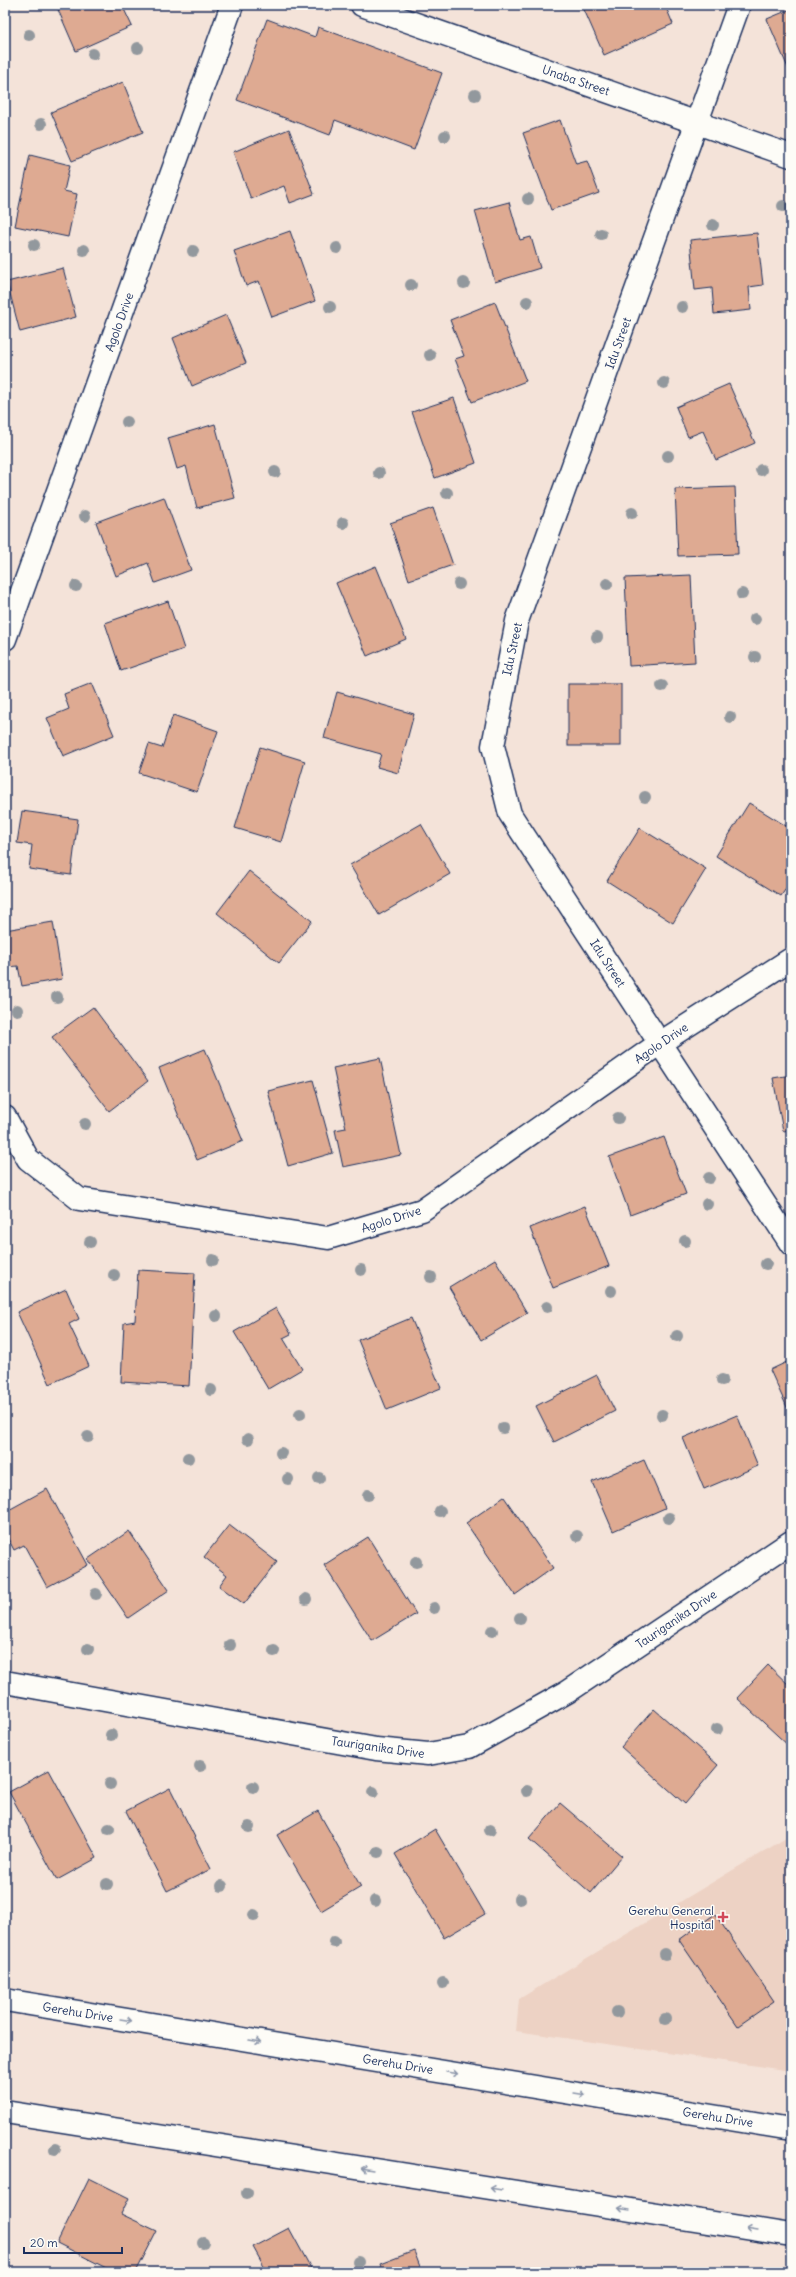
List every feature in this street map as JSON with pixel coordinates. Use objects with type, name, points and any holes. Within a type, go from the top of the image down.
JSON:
[{"type":"street","name":"Agolo Drive","points":[[5,639],[232,5]]},
{"type":"street","name":"Unaba Street","points":[[362,5],[791,156]]},
{"type":"street","name":"Idu Street","points":[[739,5],[698,123],[517,621],[493,746],[510,814],[791,1244]]},
{"type":"street","name":"Agolo Drive","points":[[5,1116],[28,1159],[79,1199],[328,1238],[422,1210],[660,1043],[791,959]]},
{"type":"street","name":"Tauriganika Drive","points":[[5,1682],[376,1749],[428,1754],[469,1747],[567,1692],[791,1542]]},
{"type":"street","name":"Gerehu Drive","points":[[5,2000],[790,2127]]},
{"type":"street","points":[[5,2112],[791,2235]]},
{"type":"shaded area","name":"Gerehu General Hospital","points":[[791,1835],[791,2071],[516,2031],[519,1999]]},
{"type":"building","points":[[56,5],[122,5],[132,26],[76,51]]},
{"type":"building","points":[[582,5],[665,5],[673,24],[604,55]]},
{"type":"building","points":[[791,9],[791,75],[767,19]]},
{"type":"building","points":[[267,19],[315,37],[318,27],[442,73],[414,150],[335,120],[330,135],[237,100]]},
{"type":"building","points":[[123,82],[143,132],[72,161],[51,112]]},
{"type":"building","points":[[560,120],[576,164],[587,161],[599,193],[551,210],[523,133]]},
{"type":"building","points":[[289,129],[314,194],[290,203],[284,186],[251,199],[233,152]]},
{"type":"building","points":[[30,155],[70,165],[64,191],[77,194],[68,237],[15,226]]},
{"type":"building","points":[[509,202],[520,240],[531,237],[540,268],[495,282],[475,211]]},
{"type":"building","points":[[290,231],[315,301],[272,317],[259,281],[246,286],[234,251]]},
{"type":"building","points":[[757,233],[763,285],[749,287],[751,310],[714,314],[712,288],[695,290],[690,240]]},
{"type":"building","points":[[63,268],[76,317],[20,332],[7,282]]},
{"type":"building","points":[[495,302],[526,381],[472,402],[455,359],[464,356],[450,320]]},
{"type":"building","points":[[226,315],[246,363],[192,386],[173,338]]},
{"type":"building","points":[[729,384],[755,443],[716,460],[703,431],[688,437],[676,407]]},
{"type":"building","points":[[454,398],[476,463],[435,478],[412,412]]},
{"type":"building","points":[[215,424],[235,498],[197,508],[186,466],[177,469],[168,438]]},
{"type":"building","points":[[735,487],[738,554],[678,556],[675,489]]},
{"type":"building","points":[[164,497],[191,570],[155,583],[148,563],[116,576],[96,522]]},
{"type":"building","points":[[433,508],[453,565],[409,580],[390,523]]},
{"type":"building","points":[[376,566],[406,639],[367,656],[336,583]]},
{"type":"building","points":[[691,575],[695,662],[629,666],[625,578]]},
{"type":"building","points":[[168,601],[184,649],[121,671],[105,623]]},
{"type":"building","points":[[92,683],[114,735],[63,756],[47,718],[69,709],[64,694]]},
{"type":"building","points":[[568,684],[621,684],[621,746],[568,746]]},
{"type":"building","points":[[337,692],[414,714],[398,773],[377,767],[381,754],[324,738]]},
{"type":"building","points":[[173,715],[218,731],[197,792],[139,773],[149,744],[162,748]]},
{"type":"building","points":[[260,747],[305,761],[281,842],[235,828]]},
{"type":"building","points":[[749,803],[791,829],[791,881],[781,896],[716,856]]},
{"type":"building","points":[[22,811],[78,819],[71,875],[29,869],[32,845],[17,843]]},
{"type":"building","points":[[421,824],[450,874],[379,915],[350,865]]},
{"type":"building","points":[[640,828],[706,869],[673,923],[607,881]]},
{"type":"building","points":[[249,871],[312,921],[279,963],[217,913]]},
{"type":"building","points":[[53,922],[62,979],[22,986],[18,966],[7,967],[5,930]]},
{"type":"building","points":[[93,1007],[148,1081],[109,1111],[52,1037]]},
{"type":"building","points":[[205,1049],[243,1141],[197,1160],[159,1068]]},
{"type":"building","points":[[380,1058],[401,1155],[343,1167],[335,1130],[346,1128],[333,1068]]},
{"type":"building","points":[[791,1075],[791,1130],[783,1131],[773,1078]]},
{"type":"building","points":[[313,1080],[333,1153],[288,1166],[268,1091]]},
{"type":"building","points":[[664,1137],[686,1194],[630,1215],[609,1157]]},
{"type":"building","points":[[585,1206],[609,1266],[553,1288],[530,1228]]},
{"type":"building","points":[[495,1259],[527,1313],[481,1340],[449,1287]]},
{"type":"building","points":[[138,1270],[195,1273],[189,1386],[121,1382],[124,1323],[135,1321]]},
{"type":"building","points":[[66,1289],[79,1319],[69,1324],[89,1366],[50,1384],[17,1312]]},
{"type":"building","points":[[276,1308],[291,1334],[283,1338],[302,1369],[268,1389],[234,1332]]},
{"type":"building","points":[[411,1318],[441,1388],[387,1410],[358,1340]]},
{"type":"building","points":[[791,1360],[791,1416],[770,1370]]},
{"type":"building","points":[[597,1375],[615,1411],[554,1442],[536,1406]]},
{"type":"building","points":[[737,1415],[758,1466],[704,1489],[683,1438]]},
{"type":"building","points":[[644,1460],[665,1508],[613,1531],[592,1482]]},
{"type":"building","points":[[47,1489],[88,1565],[47,1587],[24,1545],[14,1550],[5,1533],[5,1512]]},
{"type":"building","points":[[504,1497],[553,1568],[515,1595],[466,1523]]},
{"type":"building","points":[[229,1525],[277,1562],[244,1604],[219,1586],[227,1575],[204,1557]]},
{"type":"building","points":[[129,1531],[169,1590],[128,1618],[88,1559]]},
{"type":"building","points":[[368,1537],[416,1614],[372,1641],[324,1565]]},
{"type":"building","points":[[768,1665],[791,1687],[791,1748],[737,1698]]},
{"type":"building","points":[[654,1709],[718,1765],[685,1804],[621,1747]]},
{"type":"building","points":[[49,1770],[97,1858],[57,1880],[9,1792]]},
{"type":"building","points":[[170,1788],[211,1869],[167,1891],[126,1811]]},
{"type":"building","points":[[560,1803],[622,1856],[591,1893],[529,1839]]},
{"type":"building","points":[[318,1811],[361,1887],[321,1911],[277,1835]]},
{"type":"building","points":[[435,1829],[485,1914],[444,1938],[395,1854]]},
{"type":"building","points":[[715,1914],[774,2001],[738,2026],[679,1940]]},
{"type":"building","points":[[89,2178],[129,2198],[121,2214],[157,2231],[136,2272],[114,2272],[57,2243]]},
{"type":"building","points":[[289,2228],[313,2272],[267,2272],[253,2247]]},
{"type":"building","points":[[414,2251],[422,2272],[383,2272],[380,2264]]},
{"type":"place","name":"Gerehu General Hospital","points":[[723,1917]]}]
